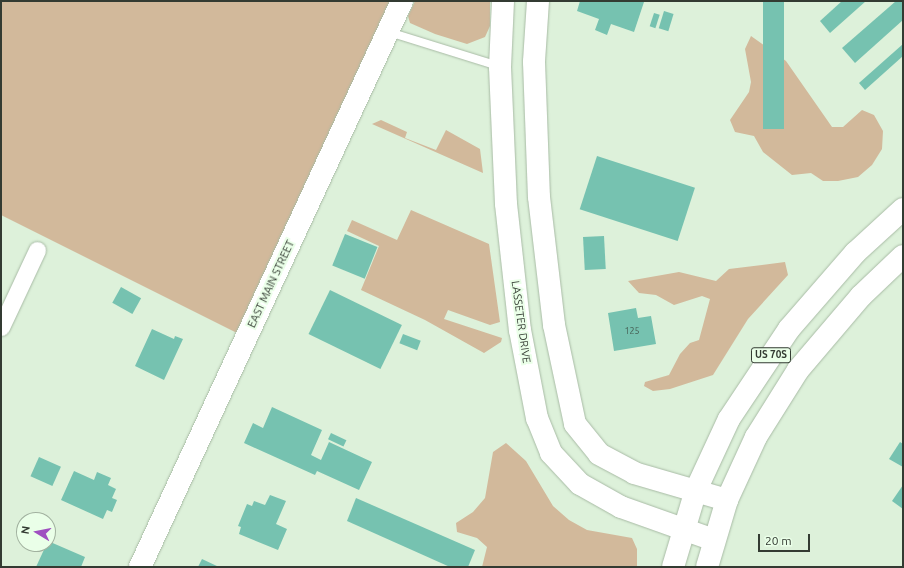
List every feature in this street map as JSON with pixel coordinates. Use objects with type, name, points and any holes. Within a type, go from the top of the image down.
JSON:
[{"type":"street","name":"EAST MAIN STREET","points":[[140,567],[402,1]]},
{"type":"street","name":"LASSETER DRIVE","points":[[503,1],[500,67],[507,222],[520,330],[540,425],[551,453],[580,484],[621,507],[682,530],[714,540]]},
{"type":"street","points":[[538,1],[534,62],[539,197],[554,325],[575,424],[598,454],[634,473],[727,500]]},
{"type":"street","name":"US 70S","points":[[673,567],[682,530],[696,490],[729,419],[788,329],[855,253],[903,209]]},
{"type":"street","points":[[1,327],[37,250]]},
{"type":"street","name":"US 70S","points":[[707,567],[727,500],[756,437],[798,370],[861,296],[903,256]]},
{"type":"lane","points":[[388,32],[500,67]]},
{"type":"shaded area","points":[[1,1],[391,1],[237,333],[1,215]]},
{"type":"shaded area","points":[[415,1],[490,1],[490,26],[485,37],[467,44],[435,34],[410,23],[408,16]]},
{"type":"shaded area","points":[[751,36],[786,61],[832,127],[843,127],[862,110],[874,115],[883,131],[882,149],[872,165],[858,177],[838,181],[823,181],[811,173],[792,175],[763,152],[754,136],[735,132],[730,120],[749,92],[751,82],[745,49]]},
{"type":"shaded area","points":[[381,120],[407,132],[405,138],[436,150],[446,130],[480,149],[483,173],[372,124]]},
{"type":"shaded area","points":[[411,210],[489,244],[500,322],[490,325],[448,310],[444,319],[502,338],[501,342],[484,353],[425,320],[361,290],[379,246],[347,231],[352,220],[397,240]]},
{"type":"shaded area","points":[[785,262],[788,275],[748,319],[713,375],[670,389],[653,391],[644,386],[645,382],[669,375],[680,354],[690,343],[699,340],[710,299],[702,296],[674,305],[656,295],[639,293],[628,281],[679,272],[716,281],[729,269]]},
{"type":"shaded area","points":[[506,443],[526,461],[553,506],[569,520],[587,530],[632,538],[637,549],[637,567],[482,567],[487,547],[477,538],[457,532],[456,523],[473,512],[485,498],[493,452]]},
{"type":"building","points":[[580,1],[644,2],[634,32],[611,24],[607,35],[595,30],[599,19],[577,11]]},
{"type":"building","points":[[763,1],[784,1],[784,129],[763,129]]},
{"type":"building","points":[[842,1],[866,1],[830,33],[820,21]]},
{"type":"building","points":[[896,1],[903,1],[903,20],[855,63],[842,48]]},
{"type":"building","points":[[664,11],[674,14],[668,31],[659,28]]},
{"type":"building","points":[[654,13],[660,15],[655,28],[650,26]]},
{"type":"building","points":[[903,44],[903,56],[865,90],[859,83]]},
{"type":"building","points":[[597,156],[695,188],[678,241],[580,209]]},
{"type":"building","points":[[345,234],[377,247],[365,279],[332,266]]},
{"type":"building","points":[[604,236],[606,269],[585,270],[583,237]]},
{"type":"building","points":[[121,287],[141,298],[132,314],[112,303]]},
{"type":"building","points":[[330,290],[402,325],[380,369],[309,334]]},
{"type":"building","points":[[636,308],[638,318],[651,316],[656,344],[614,351],[608,313]]},
{"type":"building","points":[[152,329],[174,339],[175,336],[183,339],[164,380],[135,366]]},
{"type":"building","points":[[403,334],[421,341],[417,350],[399,343]]},
{"type":"building","points":[[272,407],[322,430],[311,455],[321,460],[329,442],[372,462],[359,490],[317,471],[315,475],[244,443],[253,423],[263,428]]},
{"type":"building","points":[[331,433],[346,440],[343,447],[328,439]]},
{"type":"building","points":[[900,442],[903,444],[903,467],[889,459]]},
{"type":"building","points":[[39,457],[61,467],[52,486],[30,476]]},
{"type":"building","points":[[74,471],[94,480],[97,472],[111,478],[108,485],[116,489],[112,498],[117,500],[112,512],[107,510],[103,519],[61,500]]},
{"type":"building","points":[[903,485],[903,509],[892,501]]},
{"type":"building","points":[[270,495],[286,501],[276,524],[287,529],[278,550],[239,534],[241,527],[238,526],[247,504],[252,506],[254,501],[265,505]]},
{"type":"building","points":[[356,498],[475,550],[468,567],[450,567],[347,521]]},
{"type":"building","points":[[56,544],[85,557],[81,567],[36,567],[43,552],[56,552]]},
{"type":"building","points":[[202,559],[219,567],[198,567]]}]
